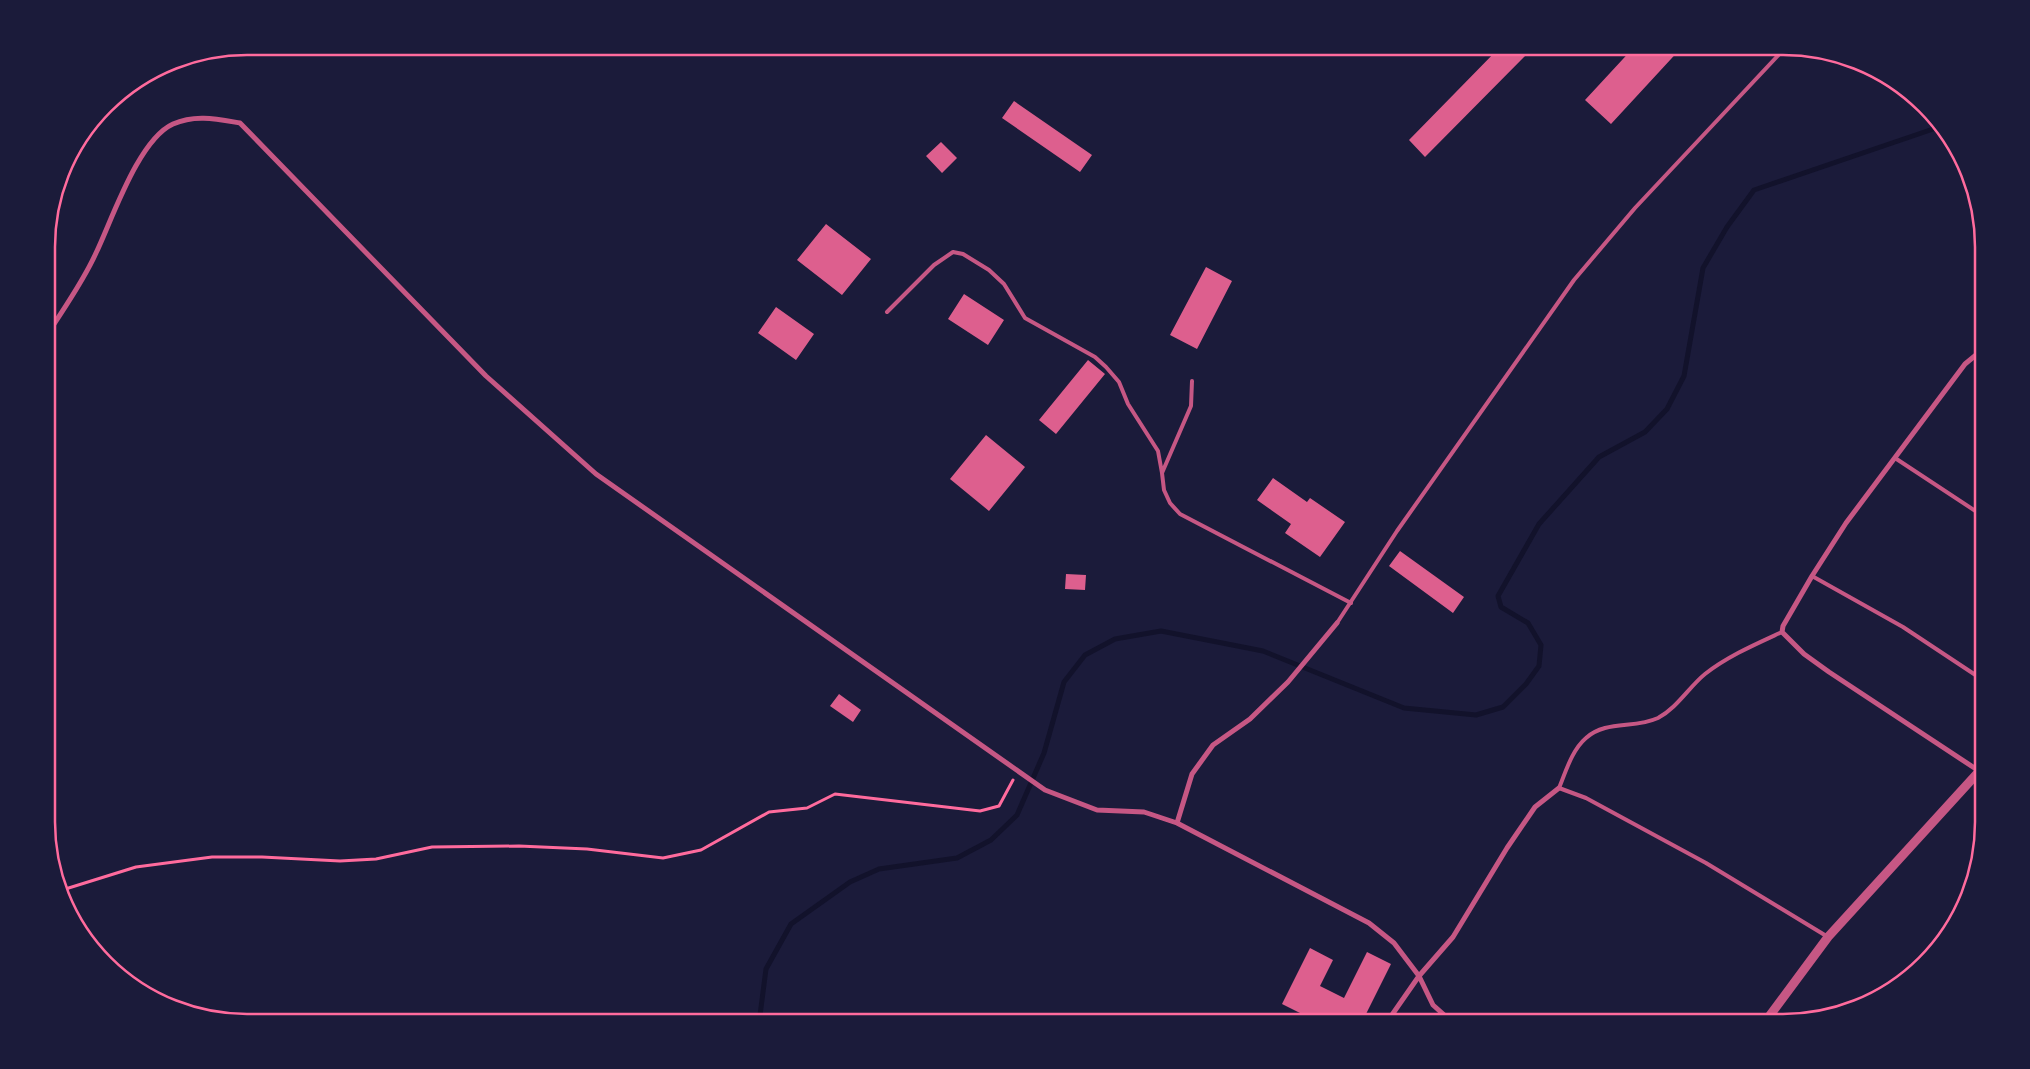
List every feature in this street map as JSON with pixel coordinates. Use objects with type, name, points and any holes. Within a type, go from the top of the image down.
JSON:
[{"type":"street","points":[[55,322],[96,254],[112,215],[135,170],[158,135],[171,125],[191,118],[210,118],[240,123],[486,376],[596,474],[1015,771],[1045,790],[1097,810],[1144,812],[1177,823],[1369,924],[1394,943],[1419,976],[1433,1005],[1443,1014]]},
{"type":"street","points":[[1975,356],[1965,364],[1846,524],[1812,576],[1783,626],[1782,632],[1804,654],[1823,667],[1975,764]]},
{"type":"street","points":[[1177,823],[1192,774],[1213,745],[1250,719],[1288,682],[1337,623]]},
{"type":"street","points":[[1771,1014],[1828,937],[1975,776]]},
{"type":"street","points":[[1393,1014],[1419,976],[1453,937],[1507,848],[1535,807],[1559,788]]},
{"type":"lane","points":[[1337,623],[1397,532],[1574,280],[1635,208],[1778,55]]},
{"type":"lane","points":[[887,312],[934,265],[953,252],[963,254],[990,270],[1004,284],[1025,318],[1095,357],[1119,382],[1128,404],[1158,451],[1164,490],[1170,503],[1180,514],[1350,603]]},
{"type":"lane","points":[[1162,472],[1191,406],[1192,380]]},
{"type":"lane","points":[[1895,458],[1975,511]]},
{"type":"lane","points":[[1812,576],[1903,627],[1975,675]]},
{"type":"lane","points":[[1782,632],[1744,650],[1705,674],[1672,707],[1658,717],[1640,723],[1598,729],[1584,739],[1570,761],[1559,788],[1586,798],[1706,863],[1828,937]]},
{"type":"path","points":[[67,888],[136,866],[212,857],[376,859],[432,848],[519,846],[587,849],[663,858],[701,850],[768,812],[807,808],[834,794],[980,810],[999,806],[1012,785],[1015,771]]},
{"type":"building","points":[[1492,55],[1526,55],[1425,157],[1409,140]]},
{"type":"building","points":[[1627,55],[1675,55],[1611,124],[1585,100]]},
{"type":"building","points":[[1014,101],[1092,155],[1080,172],[1002,118]]},
{"type":"building","points":[[941,142],[957,158],[942,173],[926,156]]},
{"type":"building","points":[[826,224],[871,259],[842,295],[797,260]]},
{"type":"building","points":[[1206,267],[1232,281],[1197,349],[1170,335]]},
{"type":"building","points":[[964,294],[1004,320],[988,345],[948,319]]},
{"type":"building","points":[[776,307],[814,334],[796,360],[758,333]]},
{"type":"building","points":[[1088,360],[1105,374],[1056,434],[1039,420]]},
{"type":"building","points":[[986,435],[1025,467],[989,511],[950,479]]},
{"type":"building","points":[[1273,478],[1307,502],[1310,498],[1345,522],[1320,557],[1285,533],[1291,524],[1257,500]]},
{"type":"building","points":[[1400,551],[1464,597],[1453,613],[1389,566]]},
{"type":"building","points":[[1066,574],[1086,575],[1085,590],[1065,589]]},
{"type":"building","points":[[839,694],[861,710],[853,722],[830,706]]},
{"type":"building","points":[[1310,948],[1333,960],[1320,986],[1344,998],[1367,952],[1391,964],[1366,1014],[1302,1014],[1282,1004]]},
{"type":"waterway","points":[[760,1014],[766,969],[791,924],[850,882],[879,869],[957,858],[991,840],[1017,815],[1044,753],[1064,682],[1085,655],[1115,639],[1161,631],[1263,651],[1404,708],[1476,715],[1503,707],[1526,684],[1539,666],[1541,645],[1528,623],[1501,607],[1498,596],[1539,524],[1599,457],[1645,432],[1667,409],[1684,376],[1703,268],[1727,227],[1754,190],[1934,129]]}]
